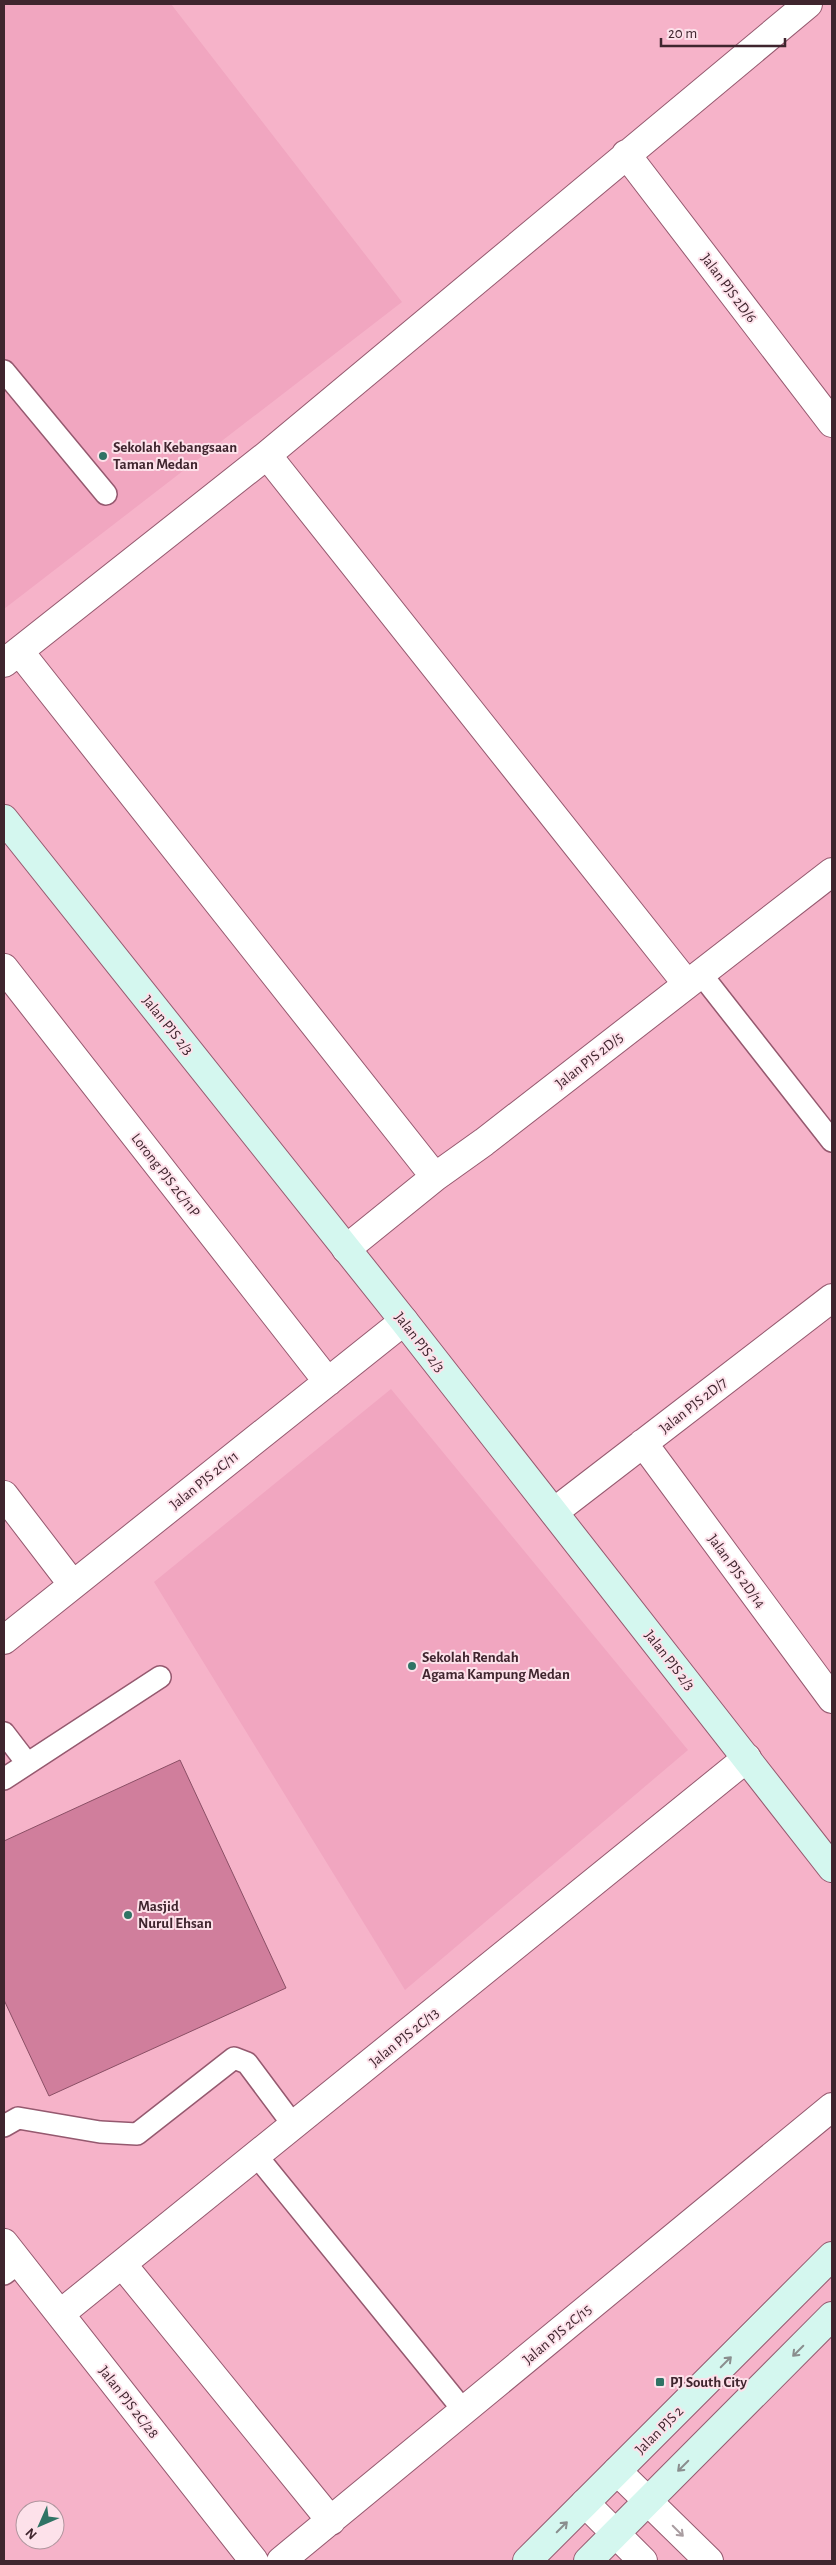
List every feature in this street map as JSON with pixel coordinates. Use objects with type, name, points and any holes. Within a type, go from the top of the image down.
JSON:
[{"type":"street","points":[[435,1177],[11,657],[267,455],[808,4]]},
{"type":"street","name":"Jalan PJS 2D/6","points":[[626,154],[832,423]]},
{"type":"street","points":[[267,455],[694,979]]},
{"type":"street","name":"Jalan PJS 2/3","points":[[4,819],[404,1321],[832,1868]]},
{"type":"street","name":"Jalan PJS 2D/5","points":[[346,1249],[435,1177],[484,1142],[832,872]]},
{"type":"street","name":"Lorong PJS 2C/11P","points":[[4,968],[328,1382]]},
{"type":"street","name":"Jalan PJS 2D/7","points":[[554,1512],[832,1298]]},
{"type":"street","name":"Jalan PJS 2C/11","points":[[4,1640],[404,1321]]},
{"type":"street","name":"Jalan PJS 2D/14","points":[[643,1443],[832,1699]]},
{"type":"street","points":[[4,1495],[73,1585]]},
{"type":"street","name":"Jalan PJS 2C/13","points":[[60,2314],[747,1758]]},
{"type":"street","name":"Jalan PJS 2C/15","points":[[281,2561],[832,2107]]},
{"type":"street","name":"Jalan PJS 2","points":[[527,2561],[832,2256]]},
{"type":"street","name":"Jalan PJS 2C/28","points":[[9,2260],[60,2314],[254,2561]]},
{"type":"street","points":[[122,2264],[331,2521]]},
{"type":"street","points":[[588,2561],[832,2316]]},
{"type":"street","points":[[617,2471],[709,2561]]},
{"type":"street","points":[[585,2503],[643,2561]]},
{"type":"lane","points":[[4,371],[106,494]]},
{"type":"lane","points":[[694,979],[832,1141]]},
{"type":"lane","points":[[4,1780],[27,1763],[160,1677]]},
{"type":"lane","points":[[4,1733],[27,1763]]},
{"type":"lane","points":[[4,2126],[18,2118],[100,2132],[136,2134],[234,2058],[246,2063],[294,2126]]},
{"type":"lane","points":[[256,2156],[464,2411]]},
{"type":"shaded area","name":"Sekolah Kebangsaan Taman Medan","points":[[4,4],[171,4],[402,302],[4,609]]},
{"type":"shaded area","name":"Sekolah Rendah Agama Kampung Medan","points":[[391,1389],[688,1750],[405,1990],[154,1582]]},
{"type":"building","name":"Masjid Nurul Ehsan","points":[[180,1760],[286,1988],[49,2096],[4,2000],[4,1841]]},
{"type":"place","name":"Sekolah Kebangsaan Taman Medan","points":[[103,456]]},
{"type":"place","name":"Sekolah Rendah Agama Kampung Medan","points":[[412,1666]]},
{"type":"place","name":"Masjid Nurul Ehsan","points":[[128,1915]]},
{"type":"place","name":"PJ South City","points":[[660,2382]]}]
